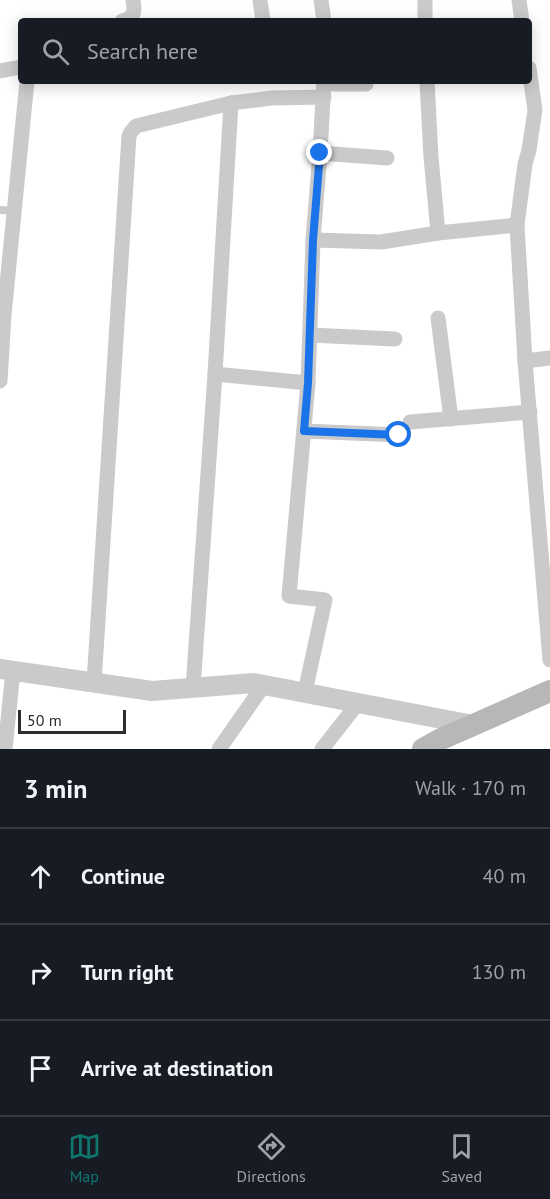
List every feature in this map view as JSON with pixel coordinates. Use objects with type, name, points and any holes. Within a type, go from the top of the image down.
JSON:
[{"type":"main road","points":[[423,749],[473,724],[550,692]]},
{"type":"street","points":[[128,18],[135,11],[134,0]]},
{"type":"street","points":[[260,0],[263,18]]},
{"type":"street","points":[[321,0],[324,18]]},
{"type":"street","points":[[425,0],[425,18]]},
{"type":"street","points":[[519,0],[522,18]]},
{"type":"street","points":[[0,71],[18,68]]},
{"type":"street","points":[[532,77],[543,109],[525,164],[517,225],[525,361],[550,660]]},
{"type":"street","points":[[0,381],[7,210],[27,84]]},
{"type":"street","points":[[94,683],[129,136],[136,126],[231,103],[272,98],[324,87],[366,84]]},
{"type":"street","points":[[427,84],[438,233]]},
{"type":"street","points":[[305,692],[325,600],[289,596],[308,383],[313,240],[324,87]]},
{"type":"street","points":[[193,687],[231,103]]},
{"type":"street","points":[[320,153],[387,158]]},
{"type":"street","points":[[313,240],[381,242],[438,233],[517,225]]},
{"type":"street","points":[[438,318],[451,419]]},
{"type":"street","points":[[310,335],[395,339]]},
{"type":"street","points":[[525,361],[550,358]]},
{"type":"street","points":[[215,374],[308,383]]},
{"type":"street","points":[[410,422],[530,412]]},
{"type":"street","points":[[304,431],[399,435]]},
{"type":"street","points":[[6,749],[4,724],[7,670],[152,691],[254,683],[473,724]]},
{"type":"street","points":[[219,749],[264,685]]},
{"type":"street","points":[[322,749],[358,703]]},
{"type":"route","points":[[320,153],[313,240],[304,431],[399,435]]}]
